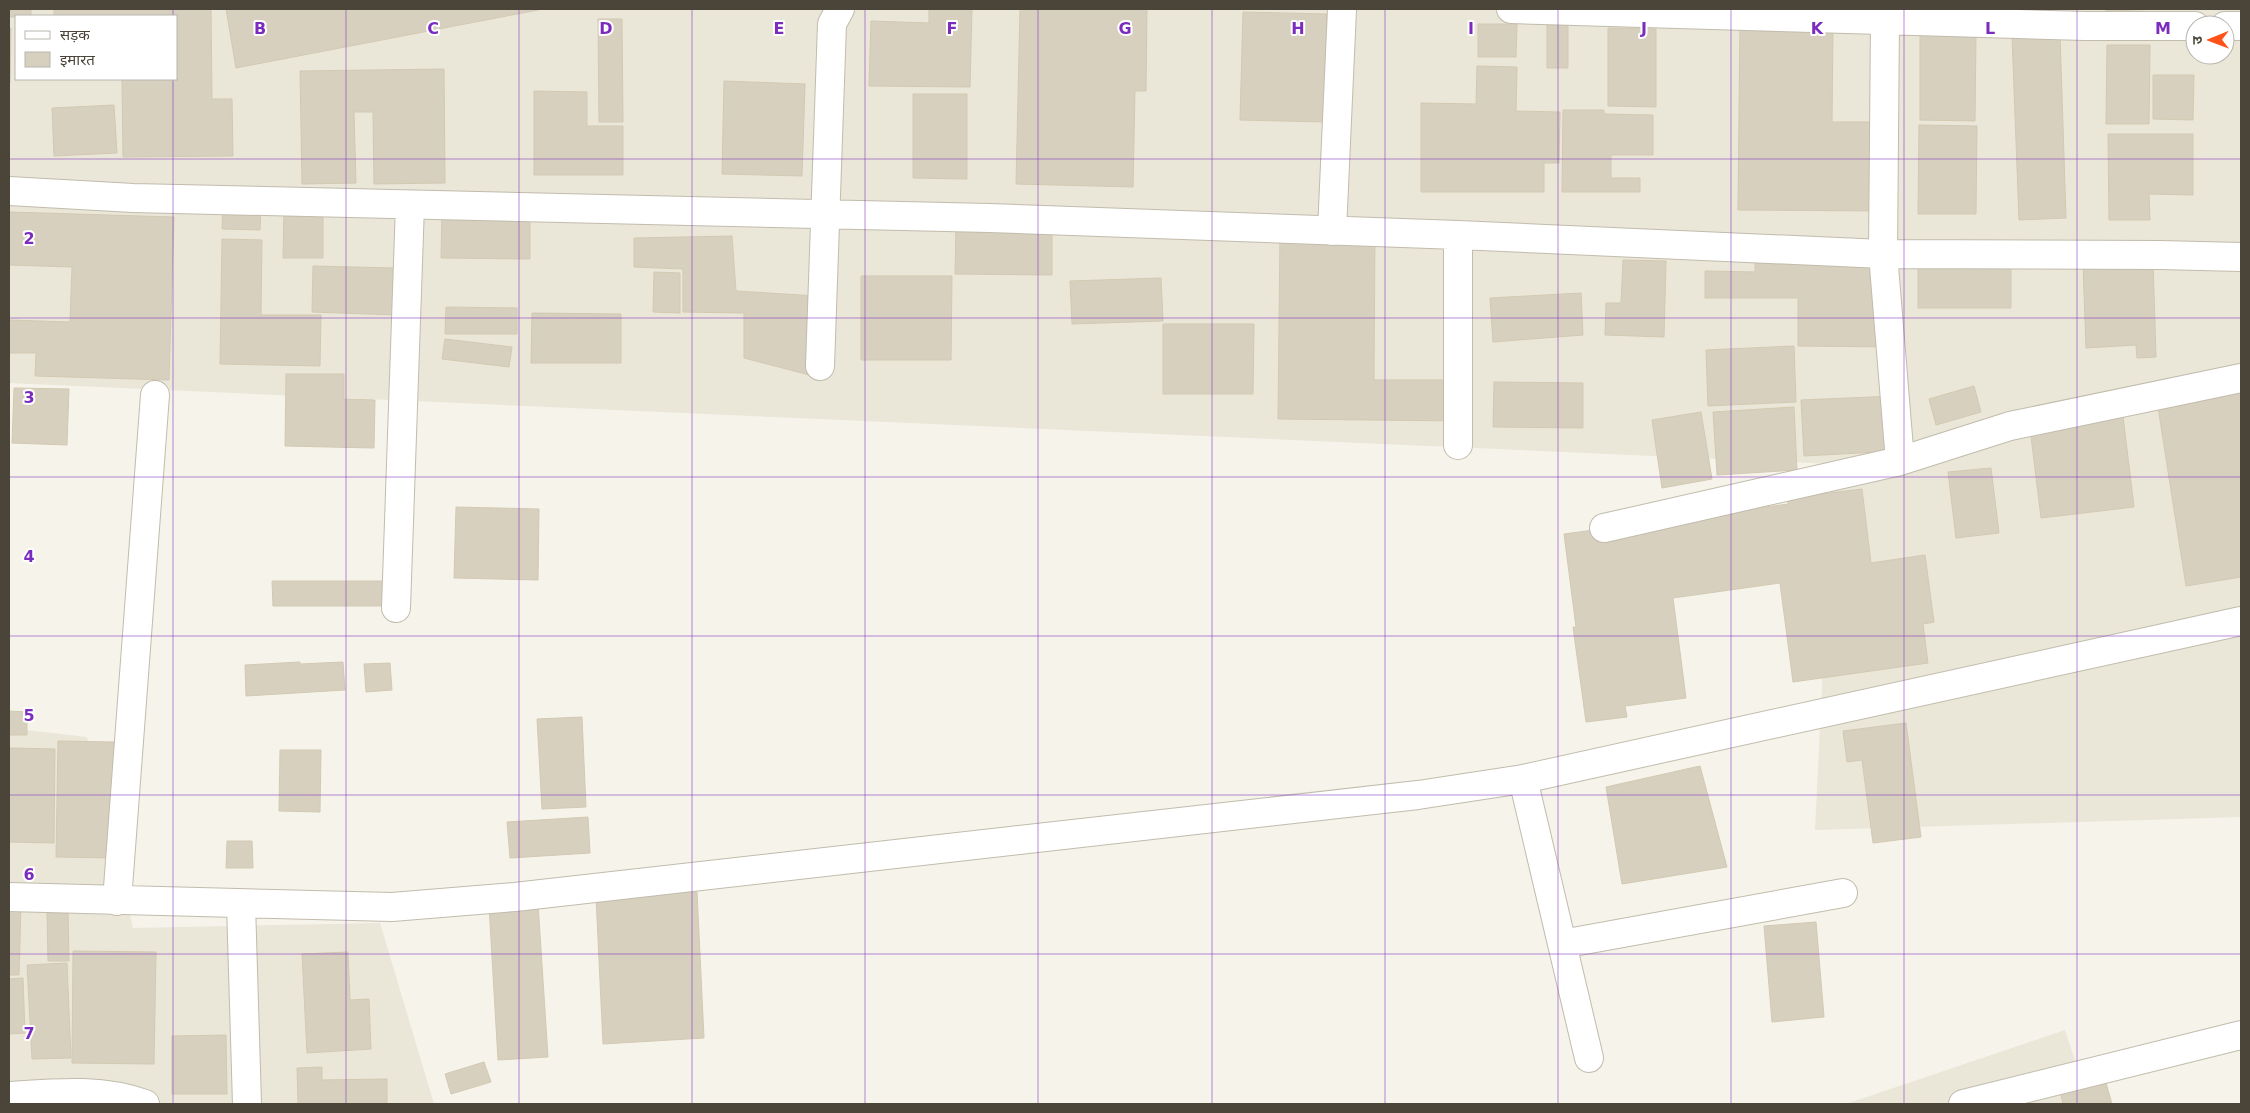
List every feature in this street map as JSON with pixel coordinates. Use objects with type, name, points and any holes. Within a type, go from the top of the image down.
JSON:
[{"type":"street","points":[[820,366],[832,24],[840,9]]},
{"type":"street","points":[[1332,231],[1342,9]]},
{"type":"street","points":[[1511,9],[1858,14],[1885,20],[2066,17],[2185,25]]},
{"type":"street","points":[[1885,20],[1883,254],[1900,461]]},
{"type":"street","points":[[9,191],[133,198],[826,214],[1458,235],[1883,254],[2160,255],[2241,258]]},
{"type":"street","points":[[396,608],[410,205]]},
{"type":"street","points":[[1458,235],[1458,445]]},
{"type":"street","points":[[1604,528],[1900,461],[2010,426],[2241,378]]},
{"type":"street","points":[[117,901],[155,394]]},
{"type":"street","points":[[9,897],[392,907],[515,897],[1418,795],[1523,778],[2241,621]]},
{"type":"street","points":[[1523,778],[1589,1058]]},
{"type":"street","points":[[1562,944],[1843,893]]},
{"type":"street","points":[[241,904],[247,1104]]},
{"type":"street","points":[[1963,1104],[1999,1100],[2241,1034]]},
{"type":"street","points":[[9,1096],[80,1092],[127,1098],[145,1104]]},
{"type":"shaded area","points":[[9,9],[2241,9],[2241,625],[2239,626],[2241,650],[2241,817],[1815,830],[1833,464],[9,383]]},
{"type":"shaded area","points":[[9,728],[87,737],[133,928],[380,923],[434,1104],[9,1104]]},
{"type":"shaded area","points":[[2065,1030],[2089,1104],[1846,1104]]},
{"type":"building","points":[[9,9],[31,9],[31,15],[9,17]]},
{"type":"building","points":[[54,9],[211,9],[212,99],[232,99],[233,156],[123,157],[122,80],[178,80],[178,15],[54,15]]},
{"type":"building","points":[[226,9],[543,9],[236,68]]},
{"type":"building","points":[[929,9],[972,9],[970,87],[869,86],[871,21],[929,23]]},
{"type":"building","points":[[1020,9],[1147,9],[1146,91],[1135,91],[1133,187],[1016,184]]},
{"type":"building","points":[[2043,9],[2043,11],[2001,10]]},
{"type":"building","points":[[2105,9],[2165,9],[2106,11]]},
{"type":"building","points":[[1243,12],[1327,14],[1326,122],[1240,120]]},
{"type":"building","points":[[598,19],[622,19],[623,122],[599,122]]},
{"type":"building","points":[[1547,20],[1568,20],[1568,68],[1547,68]]},
{"type":"building","points":[[1740,23],[1833,24],[1832,122],[1880,122],[1879,211],[1738,210]]},
{"type":"building","points":[[1478,24],[1517,24],[1516,57],[1478,57]]},
{"type":"building","points":[[9,28],[11,28],[10,83],[9,83]]},
{"type":"building","points":[[1608,28],[1656,29],[1656,107],[1608,106]]},
{"type":"building","points":[[1920,29],[1976,30],[1975,121],[1920,120]]},
{"type":"building","points":[[2060,34],[2066,218],[2019,220],[2012,36]]},
{"type":"building","points":[[2107,45],[2150,45],[2149,124],[2106,124]]},
{"type":"building","points":[[1477,66],[1517,67],[1516,111],[1560,112],[1559,163],[1544,163],[1544,192],[1421,192],[1421,103],[1476,104]]},
{"type":"building","points":[[444,69],[445,183],[374,184],[373,112],[354,112],[356,183],[302,184],[300,71]]},
{"type":"building","points":[[2153,75],[2194,75],[2193,120],[2153,119]]},
{"type":"building","points":[[724,81],[805,84],[802,176],[722,174]]},
{"type":"building","points":[[534,91],[587,92],[587,126],[623,126],[623,175],[534,175]]},
{"type":"building","points":[[913,94],[967,94],[967,179],[913,178]]},
{"type":"building","points":[[114,105],[117,153],[54,156],[52,108]]},
{"type":"building","points":[[1563,110],[1604,110],[1604,114],[1653,115],[1653,155],[1611,155],[1611,178],[1640,178],[1640,192],[1562,192]]},
{"type":"building","points":[[1919,125],[1977,126],[1976,214],[1918,214]]},
{"type":"building","points":[[2108,134],[2193,134],[2193,195],[2149,194],[2150,220],[2109,220]]},
{"type":"building","points":[[223,201],[261,202],[260,230],[222,229]]},
{"type":"building","points":[[284,209],[323,210],[323,258],[283,258]]},
{"type":"building","points":[[442,209],[530,210],[530,259],[441,258]]},
{"type":"building","points":[[9,212],[174,217],[169,380],[35,376],[36,353],[9,353],[9,320],[70,322],[72,267],[9,265]]},
{"type":"building","points":[[956,226],[1052,228],[1052,275],[955,274]]},
{"type":"building","points":[[1280,232],[1375,232],[1374,380],[1463,380],[1463,421],[1278,419]]},
{"type":"building","points":[[732,236],[736,291],[817,296],[817,377],[744,358],[744,313],[683,312],[683,269],[634,267],[634,238]]},
{"type":"building","points":[[222,239],[262,240],[261,315],[321,315],[320,366],[220,364]]},
{"type":"building","points":[[1755,253],[1893,254],[1892,347],[1798,346],[1798,298],[1705,298],[1705,271],[1755,272]]},
{"type":"building","points":[[1918,257],[2011,258],[2011,308],[1918,308]]},
{"type":"building","points":[[1623,260],[1666,261],[1664,337],[1605,335],[1606,303],[1621,303]]},
{"type":"building","points":[[2153,261],[2156,357],[2137,358],[2136,345],[2086,348],[2083,264]]},
{"type":"building","points":[[313,266],[395,268],[397,315],[312,312]]},
{"type":"building","points":[[654,272],[680,273],[680,313],[653,312]]},
{"type":"building","points":[[861,276],[952,276],[951,360],[861,360]]},
{"type":"building","points":[[1161,278],[1163,321],[1072,324],[1070,281]]},
{"type":"building","points":[[1581,293],[1583,335],[1493,342],[1490,298]]},
{"type":"building","points":[[446,307],[517,308],[517,334],[445,334]]},
{"type":"building","points":[[532,313],[621,314],[621,363],[531,363]]},
{"type":"building","points":[[1163,324],[1254,324],[1253,394],[1163,394]]},
{"type":"building","points":[[445,339],[512,347],[509,367],[442,359]]},
{"type":"building","points":[[1794,346],[1796,402],[1708,406],[1706,350]]},
{"type":"building","points":[[286,374],[344,374],[344,399],[375,400],[374,448],[285,446]]},
{"type":"building","points":[[1494,382],[1583,383],[1583,428],[1493,427]]},
{"type":"building","points":[[1974,386],[1981,412],[1936,425],[1929,399]]},
{"type":"building","points":[[2241,387],[2241,577],[2186,586],[2157,401]]},
{"type":"building","points":[[14,388],[69,389],[67,445],[12,443]]},
{"type":"building","points":[[1895,396],[1897,451],[1804,456],[1801,400]]},
{"type":"building","points":[[1794,407],[1797,470],[1717,475],[1713,412]]},
{"type":"building","points":[[2122,408],[2134,507],[2041,518],[2029,420]]},
{"type":"building","points":[[1701,412],[1712,479],[1662,488],[1652,420]]},
{"type":"building","points":[[1991,468],[1999,533],[1956,538],[1948,472]]},
{"type":"building","points":[[1862,489],[1871,563],[1925,555],[1934,622],[1923,624],[1928,663],[1793,682],[1780,583],[1673,598],[1686,698],[1625,706],[1627,717],[1586,722],[1573,627],[1576,627],[1564,534],[1788,504],[1788,498]]},
{"type":"building","points":[[456,507],[539,509],[538,580],[454,578]]},
{"type":"building","points":[[272,581],[389,581],[389,606],[273,606]]},
{"type":"building","points":[[300,662],[300,664],[343,662],[345,690],[246,696],[245,665]]},
{"type":"building","points":[[390,663],[392,690],[366,692],[364,664]]},
{"type":"building","points":[[9,711],[27,712],[27,735],[9,735]]},
{"type":"building","points":[[582,717],[586,807],[542,809],[537,719]]},
{"type":"building","points":[[1906,723],[1921,837],[1873,843],[1862,760],[1847,762],[1843,731]]},
{"type":"building","points":[[58,741],[114,742],[112,858],[56,857]]},
{"type":"building","points":[[9,748],[55,749],[54,843],[9,842]]},
{"type":"building","points":[[280,750],[321,750],[320,812],[279,811]]},
{"type":"building","points":[[1700,766],[1727,867],[1622,884],[1606,787]]},
{"type":"building","points":[[588,817],[590,853],[510,858],[507,822]]},
{"type":"building","points":[[227,841],[252,841],[253,868],[226,868]]},
{"type":"building","points":[[697,892],[704,1038],[603,1044],[596,897]]},
{"type":"building","points":[[9,902],[21,902],[19,975],[9,975]]},
{"type":"building","points":[[538,903],[548,1057],[498,1060],[489,906]]},
{"type":"building","points":[[68,911],[69,961],[48,961],[47,912]]},
{"type":"building","points":[[1816,922],[1824,1017],[1772,1022],[1764,926]]},
{"type":"building","points":[[73,951],[156,952],[154,1064],[72,1063]]},
{"type":"building","points":[[348,952],[350,1000],[369,999],[371,1049],[307,1053],[302,954]]},
{"type":"building","points":[[67,963],[71,1058],[32,1059],[27,965]]},
{"type":"building","points":[[23,978],[25,1033],[9,1034],[9,979]]},
{"type":"building","points":[[226,1035],[227,1094],[172,1094],[172,1036]]},
{"type":"building","points":[[484,1062],[491,1082],[451,1094],[445,1074]]},
{"type":"building","points":[[322,1067],[322,1080],[387,1079],[387,1104],[298,1104],[297,1068]]},
{"type":"building","points":[[2102,1069],[2112,1104],[2063,1104],[2058,1082]]}]
